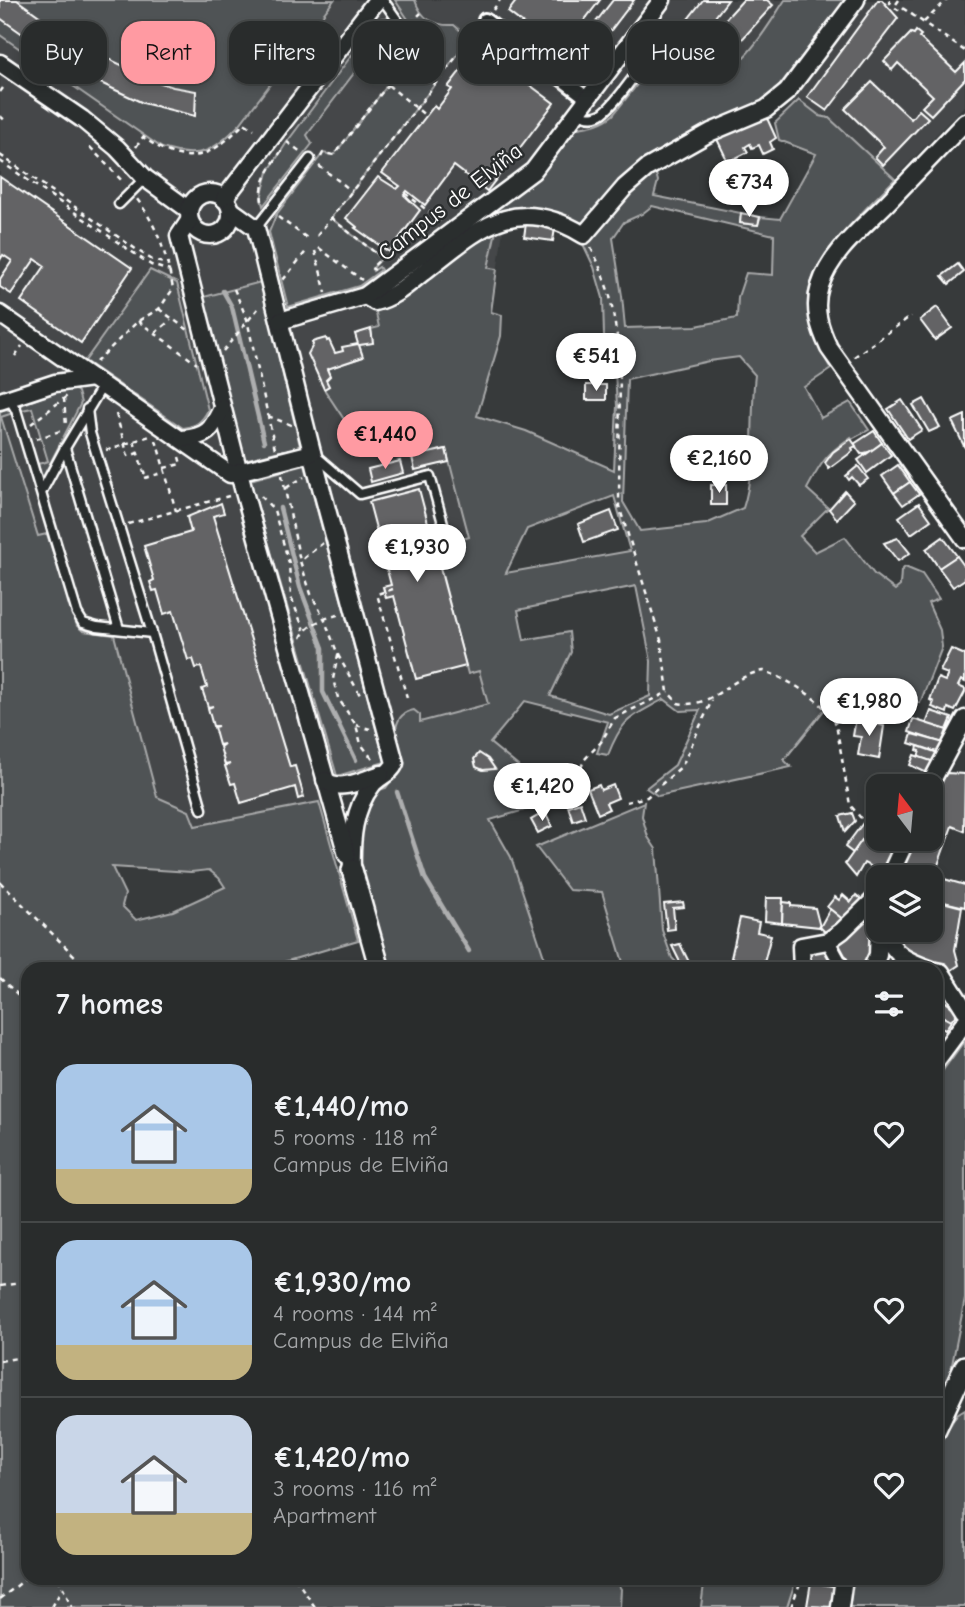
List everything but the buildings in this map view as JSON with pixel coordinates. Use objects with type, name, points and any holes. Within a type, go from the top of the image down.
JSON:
[{"type":"street","points":[[0,63],[82,118],[117,148],[145,178],[189,215],[194,229],[204,235],[215,235],[225,229],[230,221],[228,204],[272,140],[377,0]]},
{"type":"street","name":"Campus de Elviña","points":[[646,21],[662,0]]},
{"type":"street","points":[[362,291],[374,302],[397,293],[473,233],[501,218],[544,218],[569,226],[584,235],[625,187],[647,168],[711,132],[766,108],[787,92],[856,0]]},
{"type":"street","points":[[485,20],[583,105]]},
{"type":"street","name":"Campus de Elviña","points":[[281,321],[362,291],[533,171],[627,47]]},
{"type":"street","points":[[965,122],[856,234],[828,267],[819,286],[816,308],[819,327],[828,348],[965,539]]},
{"type":"street","points":[[352,870],[352,839],[357,813],[369,788],[395,763],[306,430],[273,293],[264,226],[216,194],[205,193],[194,200],[179,236],[239,472],[237,490],[378,962]]},
{"type":"street","points":[[0,314],[174,440],[230,474],[312,453]]},
{"type":"street","points":[[4,399],[50,385],[97,382]]},
{"type":"street","points":[[174,440],[199,437],[210,431],[222,408]]},
{"type":"street","points":[[935,774],[965,719]]},
{"type":"street","points":[[325,780],[329,785],[339,786],[386,773]]},
{"type":"street","points":[[802,962],[801,946],[828,941],[866,907]]},
{"type":"street","points":[[828,941],[840,962]]},
{"type":"street","points":[[875,962],[880,942]]},
{"type":"street","points":[[889,942],[900,956],[915,962]]},
{"type":"street","points":[[943,975],[965,1010]]},
{"type":"street","points":[[943,1051],[965,1022]]},
{"type":"street","points":[[943,1414],[965,1366]]},
{"type":"street","points":[[840,1607],[843,1585]]},
{"type":"lane","points":[[383,0],[398,21]]},
{"type":"lane","points":[[583,105],[585,116],[598,116],[607,110],[627,84]]},
{"type":"lane","points":[[264,226],[307,157]]},
{"type":"lane","points":[[119,204],[145,178]]},
{"type":"lane","points":[[42,491],[87,409],[97,382]]},
{"type":"lane","points":[[4,399],[16,410],[77,613],[83,623],[152,633]]},
{"type":"lane","points":[[87,409],[88,426],[152,633],[202,809]]},
{"type":"lane","points":[[65,448],[119,629]]},
{"type":"lane","points":[[312,453],[360,494],[430,476],[446,534],[432,538]]},
{"type":"path","points":[[317,236],[500,0]]},
{"type":"path","points":[[899,0],[894,7],[898,10],[901,7],[965,51]]},
{"type":"path","points":[[924,22],[947,0]]},
{"type":"path","points":[[413,21],[421,13]]},
{"type":"path","points":[[352,191],[316,163],[323,153],[334,155],[422,40],[433,60],[434,86]]},
{"type":"path","points":[[0,81],[5,85]]},
{"type":"path","points":[[388,85],[426,116]]},
{"type":"path","points":[[0,116],[7,122]]},
{"type":"path","points":[[136,146],[143,137],[161,150],[184,158],[207,153],[227,142],[244,123],[254,129]]},
{"type":"path","points":[[271,196],[263,206],[261,198],[268,172],[287,142],[307,157]]},
{"type":"path","points":[[23,430],[65,398],[97,382],[138,321],[159,309],[173,289],[166,251],[144,209],[118,174],[88,144]]},
{"type":"path","points":[[0,155],[154,261],[186,266]]},
{"type":"path","points":[[0,161],[151,265],[170,271],[186,266]]},
{"type":"path","points":[[405,193],[445,224]]},
{"type":"path","points":[[264,226],[276,215],[307,238]]},
{"type":"path","points":[[331,218],[382,258],[372,268],[373,271],[379,267],[382,270],[373,276]]},
{"type":"path","points":[[584,235],[598,262],[610,296],[620,353],[619,506],[661,640],[668,692],[678,702],[688,705],[713,699],[743,677],[764,671],[819,702],[832,715],[836,724],[850,805],[860,817],[866,819]]},
{"type":"path","points":[[278,270],[281,283],[308,248]]},
{"type":"path","points":[[319,248],[365,282],[362,291]]},
{"type":"path","points":[[315,251],[327,296]]},
{"type":"path","points":[[234,289],[247,319],[300,561],[311,594],[324,618],[338,655],[360,695],[380,708]]},
{"type":"path","points":[[232,338],[273,293]]},
{"type":"path","points":[[159,309],[206,344]]},
{"type":"path","points":[[841,366],[911,316]]},
{"type":"path","points":[[155,333],[172,319]]},
{"type":"path","points":[[138,321],[198,364],[200,371]]},
{"type":"path","points":[[97,382],[128,456],[138,453]]},
{"type":"path","points":[[26,442],[66,429],[65,398],[50,385]]},
{"type":"path","points":[[268,416],[306,430]]},
{"type":"path","points":[[155,435],[176,511]]},
{"type":"path","points":[[96,453],[155,435],[174,440]]},
{"type":"path","points":[[134,441],[145,478],[181,464]]},
{"type":"path","points":[[285,488],[307,475],[318,477]]},
{"type":"path","points":[[120,526],[232,495],[237,490],[252,490],[274,510],[289,563],[291,597],[306,629],[324,618],[354,611]]},
{"type":"path","points":[[300,561],[334,535]]},
{"type":"path","points":[[393,589],[377,594],[408,701]]},
{"type":"path","points":[[338,655],[333,679],[338,698],[356,725],[361,744],[386,773]]},
{"type":"path","points":[[583,796],[578,776],[584,760],[601,742],[615,718],[668,692]]},
{"type":"path","points":[[626,802],[647,797],[682,766],[713,699]]},
{"type":"path","points":[[0,882],[81,962]]},
{"type":"path","points":[[0,978],[21,998]]},
{"type":"path","points":[[0,1286],[21,1283]]},
{"type":"path","points":[[0,1361],[21,1357]]},
{"type":"path","points":[[0,1599],[21,1582]]},
{"type":"path","points":[[61,1585],[72,1607]]},
{"type":"path","points":[[300,1585],[315,1607]]},
{"type":"path","points":[[791,1607],[799,1585]]},
{"type":"path","points":[[52,1607],[62,1589]]},
{"type":"shaded area","points":[[0,0],[965,0],[965,105],[885,188],[789,103],[507,202],[472,450],[530,684],[490,743],[518,766],[386,788],[195,826],[188,811],[157,797],[121,665],[73,651],[0,514]]},
{"type":"shaded area","points":[[0,0],[334,0],[318,21],[229,21],[229,84],[270,84],[240,124],[222,141],[196,153],[162,148],[70,84],[107,84],[107,21],[21,21],[21,50],[0,35]]},
{"type":"shaded area","points":[[395,0],[415,0],[421,12],[431,21],[409,21]]},
{"type":"shaded area","points":[[785,0],[846,0],[769,99],[655,170],[658,181],[654,196],[741,213],[740,223],[758,225],[760,217],[780,219],[816,154],[779,140],[775,123],[799,100],[820,116],[829,118],[895,179],[830,250],[819,266],[808,297],[811,325],[831,369],[804,387],[821,418],[850,402],[869,430],[852,439],[851,437],[820,466],[807,489],[828,508],[800,536],[815,552],[845,537],[874,574],[895,590],[900,586],[901,571],[905,567],[922,574],[939,599],[928,603],[940,630],[942,647],[920,703],[845,684],[784,760],[791,767],[658,796],[646,788],[675,765],[700,710],[680,711],[664,699],[643,710],[623,726],[608,755],[597,753],[608,722],[525,701],[490,743],[518,766],[545,804],[490,820],[511,857],[546,962],[387,962],[356,859],[356,840],[372,792],[386,788],[400,768],[396,742],[397,725],[405,713],[414,710],[420,715],[420,722],[488,704],[479,671],[468,674],[435,548],[469,537],[446,449],[412,457],[404,426],[370,451],[359,442],[324,389],[330,376],[327,369],[363,357],[359,345],[373,343],[371,329],[379,327],[375,309],[378,291],[573,129],[599,123],[613,115],[638,84],[739,84],[739,61],[748,53]],"holes":[[[652,206],[774,235],[773,275],[746,273],[738,297],[737,318],[696,326],[625,328],[613,238],[624,222]],[[526,223],[571,234],[584,246],[594,267],[603,298],[604,336],[614,355],[617,406],[614,470],[526,431],[477,416],[501,336],[502,315],[491,312],[497,269],[488,268],[497,226]],[[739,357],[755,375],[750,477],[743,508],[706,524],[640,531],[623,502],[627,379]],[[614,496],[630,551],[506,573],[527,529]],[[636,586],[651,661],[650,696],[609,714],[550,696],[571,652],[569,632],[524,640],[518,610]]]},
{"type":"shaded area","points":[[387,18],[392,21],[377,21]]},
{"type":"shaded area","points":[[444,24],[454,25],[458,28],[458,54],[444,72]]},
{"type":"shaded area","points":[[353,54],[353,75],[307,135],[312,144],[263,206],[261,198],[268,172],[330,84],[339,84],[339,72]]},
{"type":"shaded area","points":[[388,84],[435,84],[331,218],[382,258],[372,269],[373,271],[379,267],[381,270],[359,286],[288,307],[269,232],[276,215],[323,153],[334,155]]},
{"type":"shaded area","points":[[150,270],[177,283],[208,410],[201,420],[188,427],[183,428],[85,361]]},
{"type":"shaded area","points":[[261,282],[300,446],[244,460],[204,297]]},
{"type":"shaded area","points":[[73,388],[78,392],[81,403],[44,475],[41,476],[38,464],[48,461],[32,408],[22,410],[21,405],[62,389]]},
{"type":"shaded area","points":[[6,409],[13,413],[1,417],[38,536],[47,534],[77,626],[83,631],[114,635],[157,797],[189,811],[195,826],[319,802],[358,940],[284,962],[21,962],[21,1585],[618,1585],[621,1589],[620,1607],[0,1607],[0,411]],"holes":[[[112,867],[191,872],[209,870],[225,887],[173,911],[136,920],[122,906],[125,894]]]},
{"type":"shaded area","points":[[305,465],[385,762],[337,776],[250,480]]},
{"type":"shaded area","points":[[644,802],[642,816],[648,837],[656,849],[662,930],[676,962],[623,962],[602,892],[569,890],[536,847]]},
{"type":"shaded area","points":[[965,1040],[965,1299],[951,1370],[943,1389],[943,1070]]},
{"type":"shaded area","points":[[965,1409],[965,1607],[833,1607],[838,1585],[943,1585],[943,1437],[957,1414]]},
{"type":"shaded area","points":[[704,1585],[794,1585],[787,1607],[701,1607]]},
{"type":"waterway","points":[[223,291],[232,307],[264,442]]},
{"type":"waterway","points":[[280,508],[300,587],[323,648],[323,692],[356,760]]},
{"type":"waterway","points":[[397,792],[425,878],[469,951]]}]
